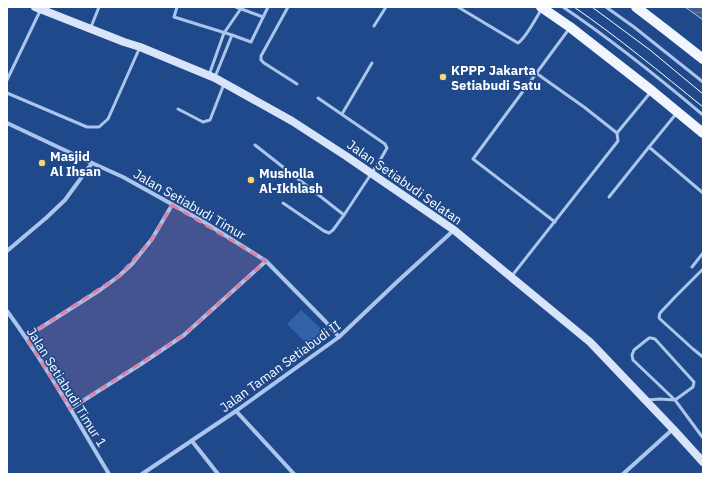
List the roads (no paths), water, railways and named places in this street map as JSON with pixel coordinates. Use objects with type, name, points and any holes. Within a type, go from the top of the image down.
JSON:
[{"type":"main road","points":[[541,7],[570,27],[703,133]]},
{"type":"main road","points":[[636,7],[703,60]]},
{"type":"street","name":"Jalan Setiabudi Selatan","points":[[38,8],[212,77],[292,121],[372,173],[454,230],[590,342],[673,428],[703,462]]},
{"type":"street","name":"Jalan Setiabudi Timur","points":[[7,123],[123,177],[204,222],[266,261],[340,337]]},
{"type":"street","points":[[7,250],[46,218],[64,200],[92,163]]},
{"type":"street","points":[[26,337],[100,290],[132,264],[161,226],[172,205]]},
{"type":"street","name":"Jalan Taman Setiabudi II","points":[[142,474],[236,411],[340,337],[454,230]]},
{"type":"street","points":[[70,408],[141,364],[184,335],[266,261]]},
{"type":"street","name":"Jalan Setiabudi Timur 1","points":[[7,311],[26,337],[109,474]]},
{"type":"street","points":[[236,411],[294,474]]},
{"type":"street","points":[[623,474],[673,428]]},
{"type":"street","points":[[192,441],[218,474]]},
{"type":"lane","points":[[90,29],[99,7]]},
{"type":"lane","points":[[177,7],[174,17],[251,42],[268,7]]},
{"type":"lane","points":[[236,7],[264,17]]},
{"type":"lane","points":[[288,7],[261,56],[261,60],[264,64],[297,84]]},
{"type":"lane","points":[[374,26],[386,7]]},
{"type":"lane","points":[[458,7],[518,42],[520,42],[526,34],[541,7]]},
{"type":"lane","points":[[563,7],[639,63],[703,115]]},
{"type":"lane","points":[[606,7],[634,27],[703,82]]},
{"type":"lane","points":[[7,80],[38,8]]},
{"type":"lane","points":[[212,77],[224,33],[241,8]]},
{"type":"lane","points":[[555,222],[473,159],[570,27]]},
{"type":"lane","points":[[212,77],[232,35]]},
{"type":"lane","points":[[7,93],[87,127],[99,127],[108,119],[140,48]]},
{"type":"lane","points":[[342,114],[372,63]]},
{"type":"lane","points":[[536,73],[618,133]]},
{"type":"lane","points":[[178,109],[203,122],[210,120],[224,83]]},
{"type":"lane","points":[[511,277],[618,141],[618,133],[652,91]]},
{"type":"lane","points":[[284,203],[324,232],[329,233],[344,215],[387,148],[385,144],[318,98]]},
{"type":"lane","points":[[609,197],[648,147],[678,112]]},
{"type":"lane","points":[[255,146],[344,215]]},
{"type":"lane","points":[[648,147],[703,193]]},
{"type":"lane","points":[[692,266],[703,253]]},
{"type":"lane","points":[[703,269],[660,313],[659,317],[703,357]]},
{"type":"lane","points":[[645,400],[675,400],[693,387],[694,382],[655,339],[651,338],[634,350],[632,355],[633,360],[675,400],[703,438]]},
{"type":"tram line","points":[[574,7],[624,43],[703,107]]},
{"type":"tram line","points":[[592,7],[650,50],[703,94]]},
{"type":"place","name":"KPPP Jakarta Setiabudi Satu","points":[[443,77]]},
{"type":"place","name":"Masjid Al Ihsan","points":[[42,163]]},
{"type":"place","name":"Musholla Al-Ikhlash","points":[[251,180]]}]
